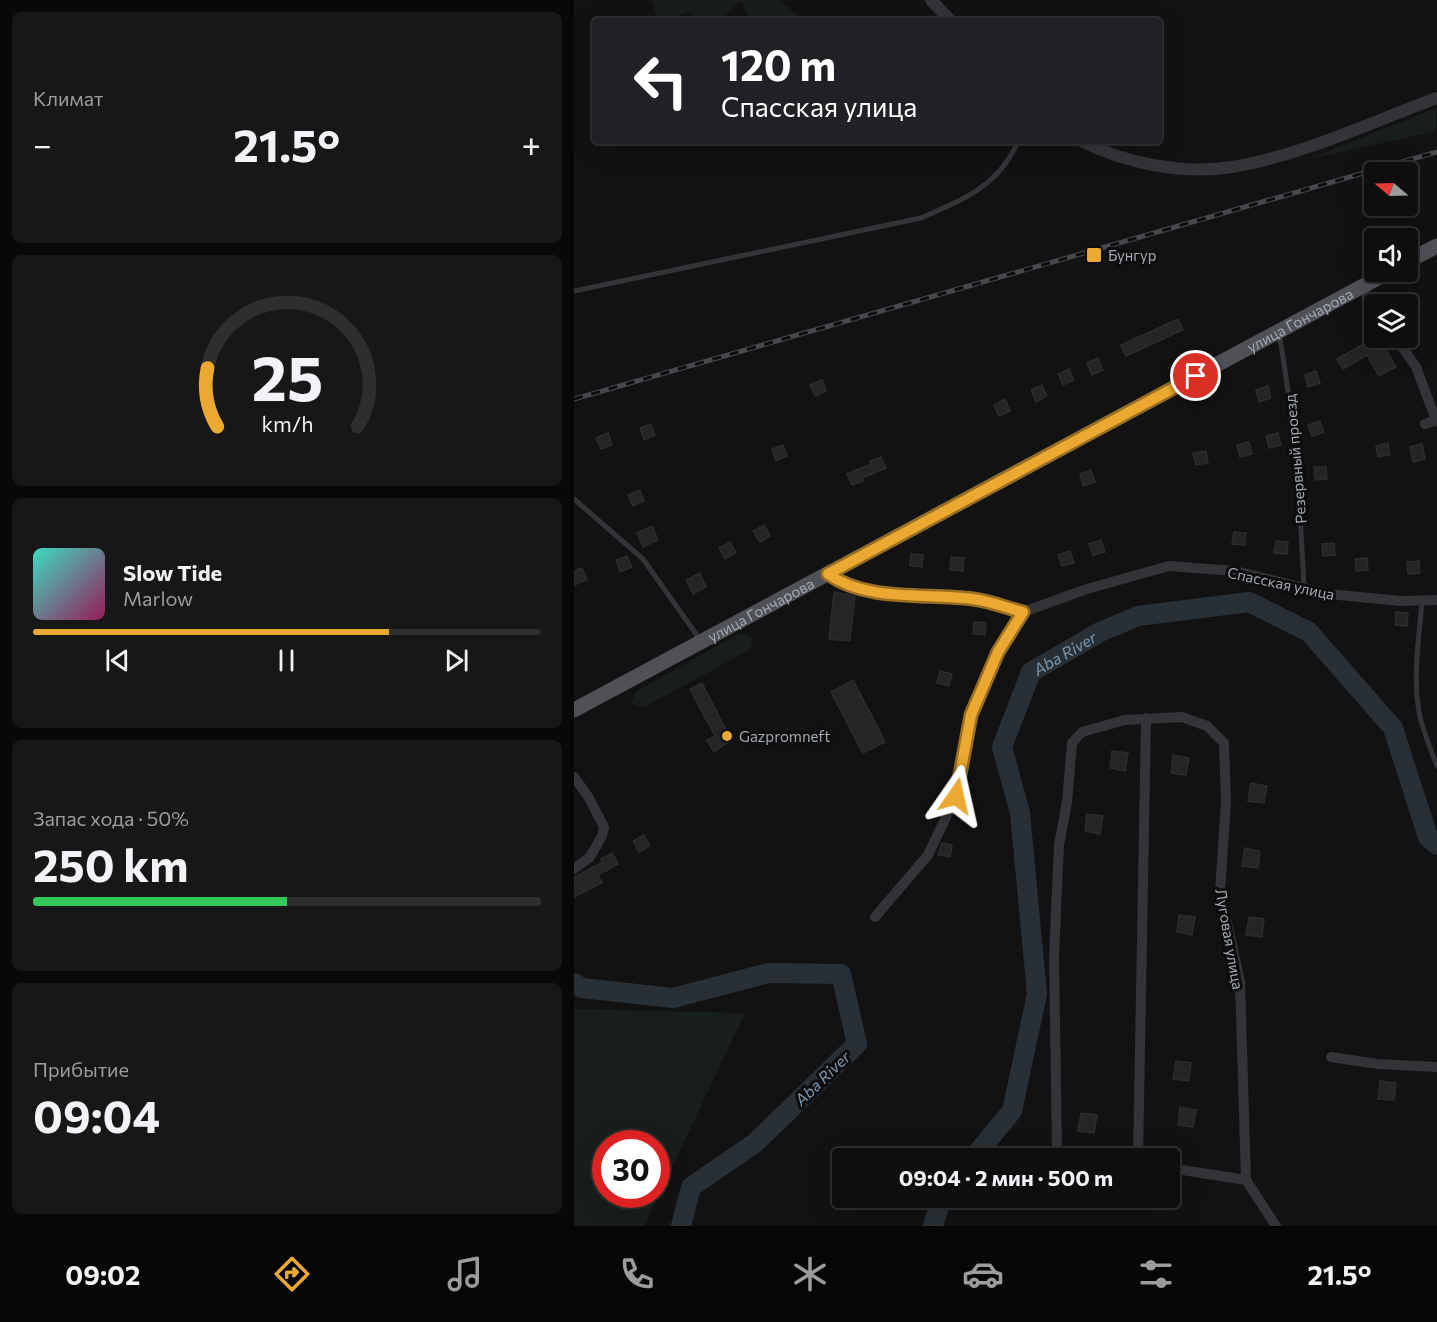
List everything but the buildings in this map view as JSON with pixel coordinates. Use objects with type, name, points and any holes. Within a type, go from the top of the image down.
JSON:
[{"type":"main road","points":[[1418,256],[1436,246]]},
{"type":"main road","name":"улица Гончарова","points":[[574,710],[1370,282]]},
{"type":"street","points":[[931,0],[948,18]]},
{"type":"street","points":[[1088,144],[1129,161],[1188,168],[1230,168],[1273,158],[1436,98]]},
{"type":"street","points":[[1362,286],[1367,294]]},
{"type":"street","points":[[1403,348],[1416,367],[1436,420],[1424,424]]},
{"type":"street","name":"Спасская улица","points":[[1023,612],[1087,589],[1170,566],[1235,571],[1329,594],[1436,600]]},
{"type":"street","points":[[828,574],[844,585],[867,592],[976,599],[1023,612],[998,652],[971,715],[956,796],[928,855],[875,917]]},
{"type":"street","name":"Луговая улица","points":[[1057,1148],[1054,956],[1058,845],[1067,802],[1072,743],[1082,732],[1093,728],[1146,718],[1182,717],[1207,726],[1224,743],[1226,801],[1220,891],[1240,982],[1246,1180]]},
{"type":"street","points":[[1138,1148],[1146,718]]},
{"type":"street","points":[[574,777],[589,798],[604,827],[602,836],[590,857],[574,868]]},
{"type":"street","points":[[1331,1057],[1378,1064],[1436,1067]]},
{"type":"street","points":[[1180,1170],[1246,1180],[1276,1226]]},
{"type":"lane","points":[[574,291],[921,218],[972,196],[1010,161],[1017,144]]},
{"type":"lane","name":"Резервный проезд","points":[[1278,332],[1290,398],[1298,471],[1304,588]]},
{"type":"lane","points":[[574,499],[643,559],[702,642]]},
{"type":"lane","points":[[1422,601],[1416,676],[1417,696],[1421,718],[1436,766]]},
{"type":"shaded area","points":[[652,0],[742,0],[721,18],[696,18],[689,11],[674,18],[656,18]]},
{"type":"shaded area","points":[[742,0],[778,0],[802,18],[748,18]]},
{"type":"shaded area","points":[[1436,108],[1436,131],[1305,160]]},
{"type":"shaded area","points":[[740,633],[751,637],[752,646],[749,650],[643,708],[632,704],[635,692]]},
{"type":"shaded area","points":[[574,1009],[745,1013],[670,1171],[670,1130],[592,1130],[592,1208],[653,1208],[644,1226],[574,1226]]},
{"type":"waterway","name":"Aba River","points":[[981,1148],[1012,1111],[1037,994],[1020,813],[1002,747],[1031,672],[1100,632],[1138,616],[1249,602],[1309,632],[1393,728],[1428,837],[1437,845]]},
{"type":"waterway","name":"Aba River","points":[[574,983],[582,988],[673,998],[768,973],[841,974],[857,1044],[755,1143],[691,1187],[681,1226]]},
{"type":"waterway","name":"Aba River","points":[[933,1226],[939,1208]]},
{"type":"railway","points":[[574,399],[1437,152]]},
{"type":"place","name":"Бунгур","points":[[1094,255]]},
{"type":"place","name":"Gazpromneft","points":[[727,736]]},
{"type":"route","points":[[956,796],[971,715],[998,652],[1023,612],[976,599],[867,592],[844,585],[828,574],[1196,376]]}]
